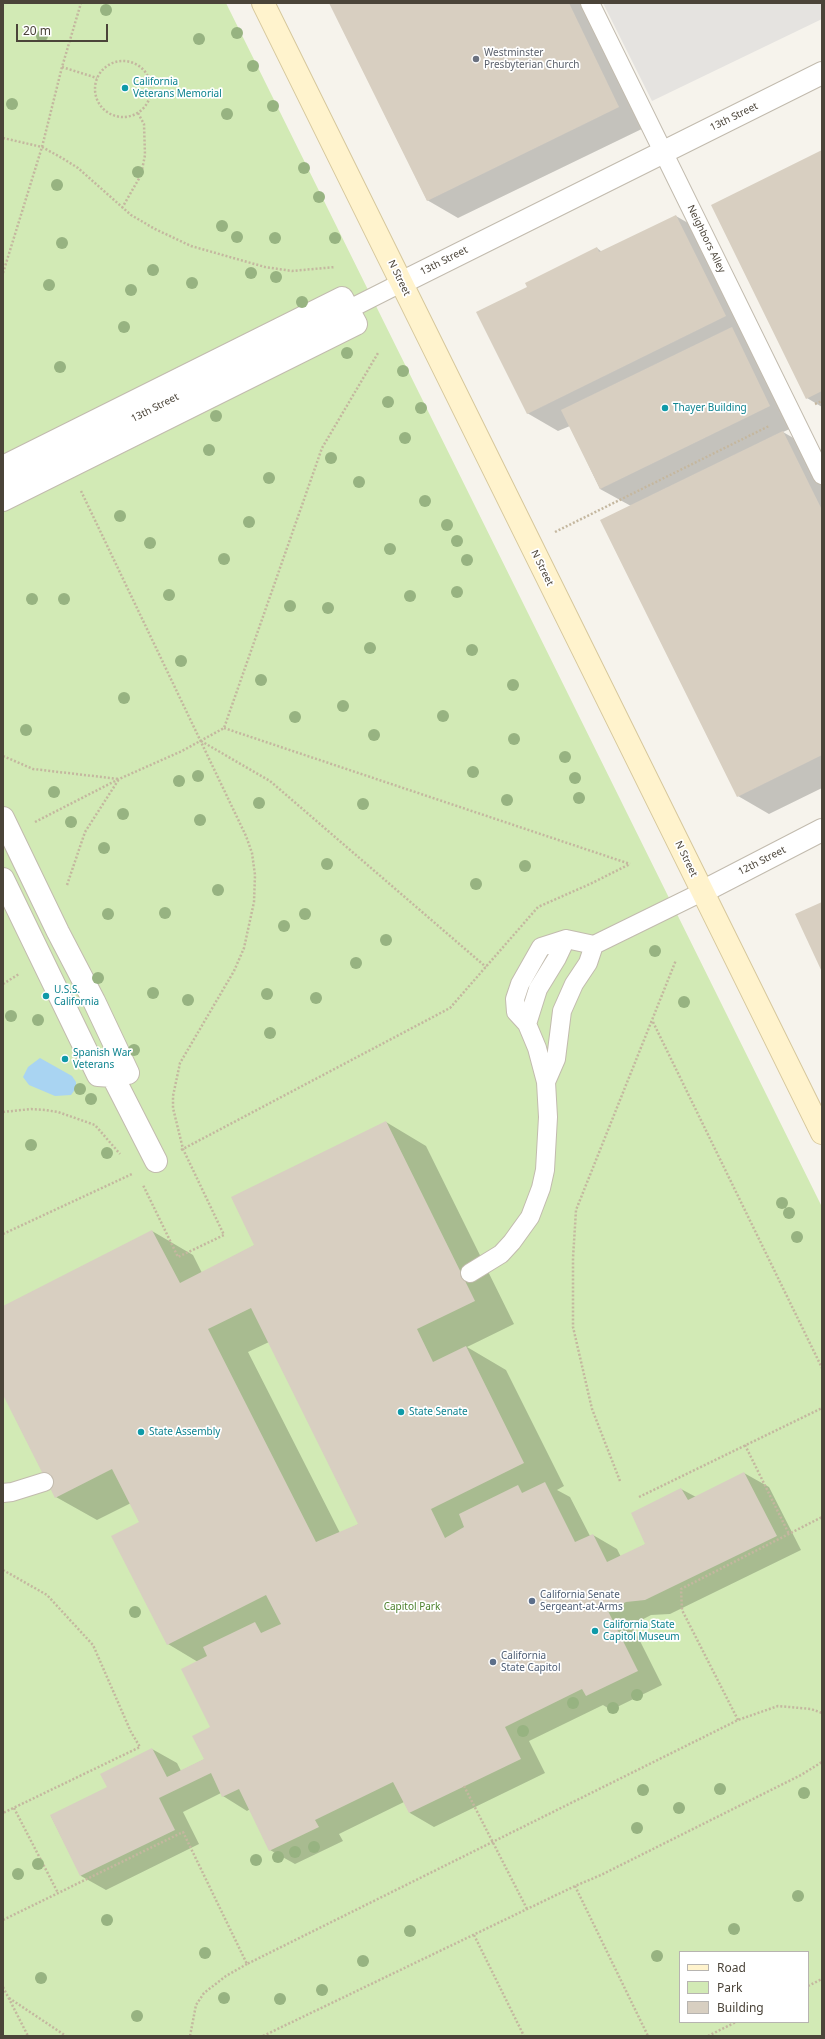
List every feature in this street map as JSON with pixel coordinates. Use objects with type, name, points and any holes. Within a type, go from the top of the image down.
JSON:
[{"type":"main road","name":"N Street","points":[[264,3],[822,1133]]},
{"type":"street","name":"13th Street","points":[[401,283],[822,73]]},
{"type":"street","points":[[3,467],[342,298],[356,324],[3,500]]},
{"type":"street","name":"12th Street","points":[[702,892],[822,830]]},
{"type":"street","points":[[6,835],[113,1076],[156,1160]]},
{"type":"street","points":[[3,880],[98,1075],[113,1076]]},
{"type":"lane","name":"Neighbors Alley","points":[[590,3],[822,475]]},
{"type":"lane","name":"13th Street","points":[[3,484],[401,283]]},
{"type":"lane","points":[[470,1273],[491,1260],[512,1242],[522,1230],[537,1203],[545,1170],[548,1117],[546,1082],[538,1048],[527,1024],[538,989],[557,958],[566,938],[594,945],[702,892]]},
{"type":"lane","points":[[546,1082],[556,1059],[562,1011],[574,984],[588,963],[594,945]]},
{"type":"lane","points":[[3,1493],[20,1490],[44,1482]]},
{"type":"path","points":[[3,273],[42,147],[62,67],[81,3]]},
{"type":"path","points":[[119,61],[129,61],[138,64],[150,79],[152,89],[151,98],[138,113],[122,118],[105,111],[99,104],[95,96],[97,78],[102,69],[110,64],[119,61]]},
{"type":"path","points":[[62,67],[97,78]]},
{"type":"path","points":[[122,208],[140,175],[145,155],[144,124],[138,113]]},
{"type":"path","points":[[3,138],[42,147],[78,168],[122,208],[155,229],[191,246],[265,267],[292,271],[335,267]]},
{"type":"path","points":[[6,835],[119,779],[201,741],[224,728],[322,448],[378,353]]},
{"type":"path","points":[[530,544],[822,401]]},
{"type":"path","points":[[3,1112],[31,1109],[45,1110],[58,1112],[95,1125],[137,1171],[178,1257],[224,1235],[183,1149],[173,1102],[180,1063],[234,971],[244,948],[254,902],[255,875],[252,853],[201,741],[69,467]]},
{"type":"path","points":[[3,1234],[137,1171],[156,1160],[183,1149],[450,1008],[538,907],[630,864],[224,728]]},
{"type":"path","points":[[201,741],[270,782],[486,967]]},
{"type":"path","points":[[3,756],[33,769],[119,779]]},
{"type":"path","points":[[66,887],[85,832],[119,779]]},
{"type":"path","points":[[620,1481],[592,1409],[573,1327],[573,1258],[576,1210],[653,1022],[676,960]]},
{"type":"path","points":[[653,1022],[822,1368]]},
{"type":"path","points":[[639,1497],[822,1408]]},
{"type":"path","points":[[745,1445],[789,1534]]},
{"type":"path","points":[[738,1720],[682,1610],[682,1589],[822,1518]]},
{"type":"path","points":[[3,1570],[47,1595],[93,1645],[131,1732],[140,1746],[3,1813]]},
{"type":"path","points":[[190,2036],[196,2005],[204,1993],[226,1976],[247,1964],[738,1720],[778,1706],[812,1709],[822,1713]]},
{"type":"path","points":[[263,2036],[575,1886],[601,1875],[801,1775],[822,1762]]},
{"type":"path","points":[[464,1786],[527,1909]]},
{"type":"path","points":[[14,1808],[58,1893]]},
{"type":"path","points":[[3,1920],[183,1832],[247,1964]]},
{"type":"path","points":[[575,1886],[648,2036]]},
{"type":"path","points":[[474,1935],[524,2036]]},
{"type":"path","points":[[809,1986],[822,1979]]},
{"type":"path","points":[[3,1987],[28,2036]]},
{"type":"path","points":[[9,1998],[66,2036]]},
{"type":"path","points":[[708,2036],[734,2023]]},
{"type":"green space","name":"Capitol Park","points":[[3,3],[226,3],[822,1207],[822,2036],[3,2036]]},
{"type":"shaded area","points":[[603,3],[822,3],[822,19],[652,101]]},
{"type":"water","points":[[40,1058],[72,1076],[76,1082],[76,1088],[71,1095],[55,1096],[29,1085],[23,1077],[28,1067]]},
{"type":"building","name":"Westminster Presbyterian Church","points":[[329,3],[569,3],[619,107],[427,201]]},
{"type":"building","points":[[822,150],[822,391],[806,399],[711,205]]},
{"type":"building","points":[[676,215],[726,316],[527,414],[476,312],[527,287],[525,283],[597,247],[599,252]]},
{"type":"building","name":"Thayer Building","points":[[732,327],[770,406],[600,489],[561,410]]},
{"type":"building","points":[[783,431],[822,510],[822,755],[737,797],[600,520]]},
{"type":"building","points":[[822,902],[822,972],[795,914]]},
{"type":"building","points":[[386,1121],[475,1301],[417,1329],[433,1362],[466,1346],[524,1463],[431,1509],[445,1538],[464,1527],[459,1514],[518,1485],[522,1493],[545,1482],[575,1542],[593,1534],[607,1562],[645,1544],[631,1513],[681,1488],[688,1500],[744,1472],[777,1536],[645,1600],[626,1602],[608,1611],[638,1671],[586,1696],[582,1689],[505,1727],[521,1759],[409,1813],[393,1782],[315,1820],[319,1827],[269,1851],[239,1789],[222,1797],[211,1773],[159,1798],[175,1830],[80,1876],[50,1815],[107,1787],[100,1774],[152,1748],[167,1777],[204,1759],[192,1736],[210,1727],[181,1669],[207,1656],[203,1647],[255,1622],[261,1633],[281,1624],[266,1595],[167,1645],[111,1536],[139,1522],[112,1469],[55,1498],[3,1395],[3,1306],[152,1230],[180,1283],[254,1245],[231,1197]],"holes":[[[251,1308],[358,1524],[316,1542],[208,1329]]]},
{"type":"place","name":"Westminster Presbyterian Church","points":[[476,59]]},
{"type":"place","name":"California Veterans Memorial","points":[[125,88]]},
{"type":"place","name":"Thayer Building","points":[[665,408]]},
{"type":"place","name":"U.S.S. California","points":[[46,996]]},
{"type":"place","name":"Spanish War Veterans","points":[[65,1059]]},
{"type":"place","name":"State Senate","points":[[401,1412]]},
{"type":"place","name":"State Assembly","points":[[141,1432]]},
{"type":"place","name":"California Senate Sergeant-at-Arms","points":[[532,1601]]},
{"type":"place","name":"California State Capitol Museum","points":[[595,1631]]},
{"type":"place","name":"California State Capitol","points":[[493,1662]]}]
